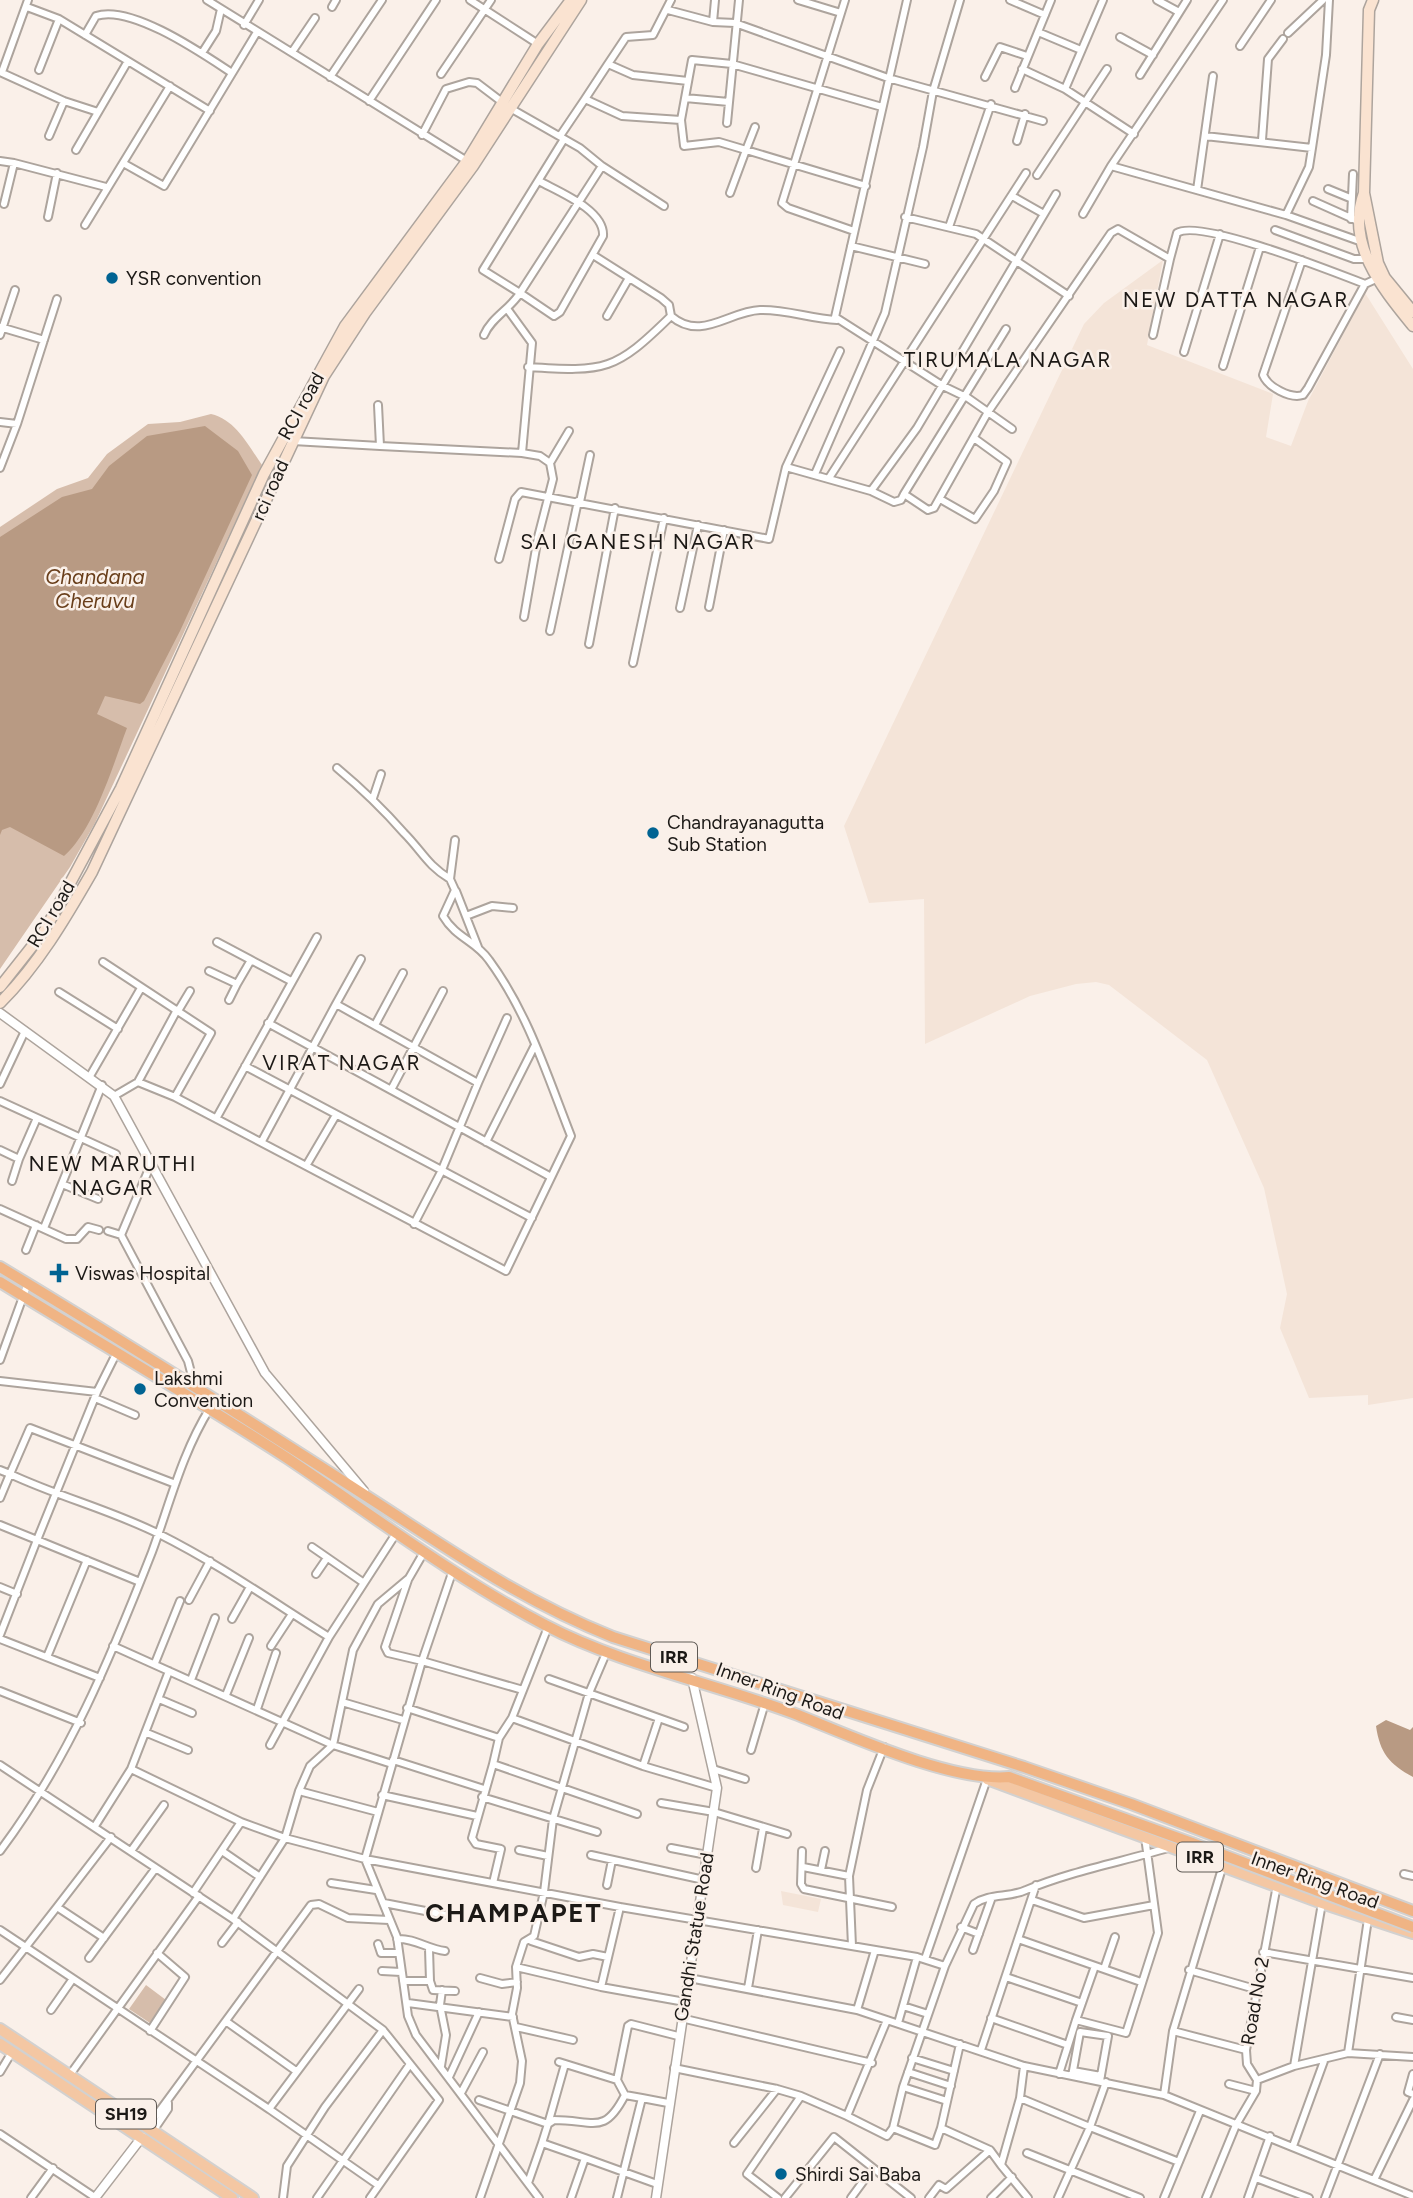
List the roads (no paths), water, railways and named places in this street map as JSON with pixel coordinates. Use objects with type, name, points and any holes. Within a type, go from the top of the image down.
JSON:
[{"type":"highway","name":"Inner Ring Road","points":[[0,1267],[194,1384],[509,1588],[556,1614],[603,1633],[1072,1783],[1413,1911]]},
{"type":"highway","name":"Inner Ring Road","points":[[0,1282],[210,1408],[424,1552],[548,1626],[607,1651],[765,1703],[884,1747],[987,1779]]},
{"type":"highway","points":[[987,1779],[1009,1777],[1192,1843],[1411,1931],[1413,1919]]},
{"type":"main road","name":"RCI road","points":[[0,987],[45,930],[121,788],[345,326],[506,105],[538,44],[571,0]]},
{"type":"main road","name":"rci road","points":[[0,1003],[21,982],[58,931],[92,872],[287,441],[324,376],[365,313],[473,166],[506,105],[581,0]]},
{"type":"main road","points":[[1373,0],[1369,10],[1364,193],[1378,263],[1385,278],[1413,312]]},
{"type":"main road","points":[[1364,193],[1355,221],[1367,260],[1376,279],[1413,326]]},
{"type":"main road","name":"Inner Ring Road","points":[[987,1779],[1223,1864],[1322,1903],[1411,1931]]},
{"type":"main road","name":"SH19","points":[[0,2029],[147,2132],[232,2198]]},
{"type":"main road","name":"SH19","points":[[0,2044],[253,2198]]},
{"type":"street","points":[[207,0],[467,161]]},
{"type":"street","points":[[244,25],[259,0]]},
{"type":"street","points":[[330,77],[382,0]]},
{"type":"street","points":[[369,101],[436,0]]},
{"type":"street","points":[[470,0],[538,44]]},
{"type":"street","points":[[441,74],[491,0]]},
{"type":"street","points":[[538,181],[601,220],[603,236],[554,316],[482,270],[585,99],[626,37],[653,34],[671,0]]},
{"type":"street","points":[[713,22],[715,0]]},
{"type":"street","points":[[727,123],[739,0]]},
{"type":"street","points":[[798,0],[841,13]]},
{"type":"street","points":[[845,0],[783,200],[784,206],[854,231]]},
{"type":"street","points":[[837,320],[834,313],[866,186],[907,0]]},
{"type":"street","points":[[815,474],[885,313],[933,91],[960,0]]},
{"type":"street","points":[[1010,0],[1045,15]]},
{"type":"street","points":[[1015,88],[1051,0]]},
{"type":"street","points":[[1065,89],[1103,0]]},
{"type":"street","points":[[1157,0],[1179,12]]},
{"type":"street","points":[[1140,75],[1187,0]]},
{"type":"street","points":[[1083,214],[1111,166],[1223,0]]},
{"type":"street","points":[[1240,46],[1271,0]]},
{"type":"street","points":[[1262,140],[1268,59],[1286,36],[1323,0]]},
{"type":"street","points":[[1286,215],[1309,167],[1326,55],[1329,0]]},
{"type":"street","points":[[98,112],[64,101],[1,72],[28,3],[210,111]]},
{"type":"street","points":[[202,53],[216,31],[220,9]]},
{"type":"street","points":[[668,10],[713,22],[735,23],[888,78],[991,104],[1043,121]]},
{"type":"street","points":[[85,35],[96,16],[110,14],[164,30],[233,73]]},
{"type":"street","points":[[292,52],[315,18]]},
{"type":"street","points":[[39,70],[59,19]]},
{"type":"street","points":[[123,163],[164,186],[257,32]]},
{"type":"street","points":[[1038,32],[1081,50]]},
{"type":"street","points":[[1120,37],[1153,55]]},
{"type":"street","points":[[985,77],[1000,47],[1027,56]]},
{"type":"street","points":[[866,186],[719,142],[684,146],[681,120],[692,60],[732,64],[882,107]]},
{"type":"street","points":[[76,150],[128,61]]},
{"type":"street","points":[[608,64],[633,75],[688,82]]},
{"type":"street","points":[[1022,69],[1065,89],[1134,134]]},
{"type":"street","points":[[1037,175],[1107,69]]},
{"type":"street","points":[[1197,190],[1213,76]]},
{"type":"street","points":[[422,135],[446,89],[477,83],[506,105],[562,137],[664,206]]},
{"type":"street","points":[[85,225],[170,86]]},
{"type":"street","points":[[685,98],[729,102]]},
{"type":"street","points":[[585,99],[622,116],[681,120]]},
{"type":"street","points":[[49,136],[64,101]]},
{"type":"street","points":[[949,227],[991,104]]},
{"type":"street","points":[[1017,141],[1025,114]]},
{"type":"street","points":[[730,193],[755,127]]},
{"type":"street","points":[[1205,136],[1262,140],[1312,148]]},
{"type":"street","points":[[0,161],[106,187]]},
{"type":"street","points":[[4,204],[14,163]]},
{"type":"street","points":[[484,335],[489,324],[508,310],[520,293],[602,166]]},
{"type":"street","points":[[1111,166],[1286,215],[1363,242]]},
{"type":"street","points":[[48,217],[57,173]]},
{"type":"street","points":[[829,478],[1026,173]]},
{"type":"street","points":[[1353,174],[1350,198],[1355,221]]},
{"type":"street","points":[[1328,189],[1350,198]]},
{"type":"street","points":[[871,491],[917,428],[1056,194]]},
{"type":"street","points":[[1012,196],[1044,214]]},
{"type":"street","points":[[1313,201],[1355,221]]},
{"type":"street","points":[[905,217],[984,238],[1069,296]]},
{"type":"street","points":[[904,494],[928,510],[934,508],[988,412],[1111,233],[1118,229],[1170,259]]},
{"type":"street","points":[[1153,335],[1174,238],[1182,229],[1220,234],[1302,260],[1365,284]]},
{"type":"street","points":[[1275,230],[1354,259],[1367,260]]},
{"type":"street","points":[[1184,352],[1220,234]]},
{"type":"street","points":[[851,246],[925,264]]},
{"type":"street","points":[[1223,366],[1260,247]]},
{"type":"street","points":[[593,255],[661,298],[669,305],[671,316],[680,322],[706,327],[758,310],[837,320],[943,386],[964,395],[1012,429]]},
{"type":"street","points":[[1302,260],[1263,375],[1266,383],[1294,396],[1305,393],[1365,284],[1376,279]]},
{"type":"street","points":[[607,316],[629,278]]},
{"type":"street","points":[[15,290],[1,330],[44,340]]},
{"type":"street","points":[[0,468],[18,424],[57,299]]},
{"type":"street","points":[[508,310],[532,343],[522,453]]},
{"type":"street","points":[[528,367],[575,370],[615,362],[632,353],[671,316]]},
{"type":"street","points":[[786,467],[871,491],[897,502],[1006,329]]},
{"type":"street","points":[[499,559],[517,495],[521,492],[769,539],[786,467],[839,351]]},
{"type":"street","points":[[378,405],[380,446]]},
{"type":"street","points":[[0,422],[18,424]]},
{"type":"street","points":[[524,617],[553,479],[550,463],[569,430]]},
{"type":"street","points":[[940,499],[975,519],[995,491],[1007,462],[974,438]]},
{"type":"street","points":[[287,441],[522,453],[540,456],[550,463]]},
{"type":"street","points":[[550,631],[590,455]]},
{"type":"street","points":[[589,644],[615,508]]},
{"type":"street","points":[[633,663],[664,518]]},
{"type":"street","points":[[680,608],[698,525]]},
{"type":"street","points":[[709,607],[724,530]]},
{"type":"street","points":[[138,1082],[217,1117],[506,1271],[571,1136],[524,1016],[478,947],[450,879],[430,867],[418,848],[373,799],[337,768]]},
{"type":"street","points":[[373,799],[381,774]]},
{"type":"street","points":[[450,879],[455,840]]},
{"type":"street","points":[[456,890],[443,916],[452,931],[478,947]]},
{"type":"street","points":[[466,916],[492,906],[513,908]]},
{"type":"street","points":[[217,1117],[317,937]]},
{"type":"street","points":[[217,942],[291,981]]},
{"type":"street","points":[[262,1141],[361,959]]},
{"type":"street","points":[[229,1000],[251,960]]},
{"type":"street","points":[[103,962],[211,1033],[175,1097]]},
{"type":"street","points":[[209,971],[237,984]]},
{"type":"street","points":[[375,1025],[403,973]]},
{"type":"street","points":[[90,1076],[141,988]]},
{"type":"street","points":[[114,1096],[138,1082],[190,991]]},
{"type":"street","points":[[391,1090],[443,991]]},
{"type":"street","points":[[59,992],[118,1029]]},
{"type":"street","points":[[336,1004],[478,1083]]},
{"type":"street","points":[[0,1013],[114,1096],[265,1373],[371,1499]]},
{"type":"street","points":[[414,1224],[442,1172],[507,1018]]},
{"type":"street","points":[[268,1023],[460,1125],[551,1177]]},
{"type":"street","points":[[0,1084],[25,1031]]},
{"type":"street","points":[[486,1142],[536,1045]]},
{"type":"street","points":[[245,1066],[532,1218]]},
{"type":"street","points":[[44,1228],[102,1085]]},
{"type":"street","points":[[0,1101],[116,1154]]},
{"type":"street","points":[[306,1166],[335,1115]]},
{"type":"street","points":[[12,1181],[37,1118]]},
{"type":"street","points":[[0,1150],[19,1159]]},
{"type":"street","points":[[121,1235],[152,1163]]},
{"type":"street","points":[[62,1184],[98,1199]]},
{"type":"street","points":[[0,1209],[71,1239],[77,1239],[88,1227],[99,1230]]},
{"type":"street","points":[[26,1250],[36,1225]]},
{"type":"street","points":[[108,1231],[121,1235],[188,1361],[194,1384]]},
{"type":"street","points":[[0,1360],[20,1312],[28,1283]]},
{"type":"street","points":[[100,1678],[0,1637],[75,1445],[117,1352]]},
{"type":"street","points":[[0,1381],[96,1395],[135,1415]]},
{"type":"street","points":[[1,1847],[43,1793],[81,1723],[140,1582],[173,1483],[210,1408]]},
{"type":"street","points":[[0,1498],[30,1428],[173,1483]]},
{"type":"street","points":[[0,1470],[55,1495],[106,1511],[158,1534],[210,1561],[329,1637]]},
{"type":"street","points":[[0,1525],[140,1582]]},
{"type":"street","points":[[270,1745],[329,1637],[397,1532]]},
{"type":"street","points":[[312,1547],[364,1583]]},
{"type":"street","points":[[424,1552],[409,1578],[385,1650],[523,1690]]},
{"type":"street","points":[[316,1574],[327,1558]]},
{"type":"street","points":[[47,1657],[87,1560]]},
{"type":"street","points":[[189,1600],[210,1561]]},
{"type":"street","points":[[453,1570],[403,1720],[365,1859],[397,1939],[408,2015],[416,2035],[539,2198]]},
{"type":"street","points":[[222,1943],[285,1838],[299,1791],[310,1766],[333,1745],[354,1650],[377,1604],[409,1578]]},
{"type":"street","points":[[0,1587],[17,1594]]},
{"type":"street","points":[[232,1619],[250,1587]]},
{"type":"street","points":[[155,1663],[180,1601]]},
{"type":"street","points":[[271,1646],[292,1614]]},
{"type":"street","points":[[191,1680],[215,1618]]},
{"type":"street","points":[[493,1883],[501,1849],[473,1842],[477,1816],[499,1738],[512,1718],[548,1626]]},
{"type":"street","points":[[226,1695],[249,1638]]},
{"type":"street","points":[[113,1646],[333,1745],[484,1789]]},
{"type":"street","points":[[531,1941],[544,1892],[554,1819],[589,1693],[607,1651]]},
{"type":"street","points":[[257,1709],[276,1653]]},
{"type":"street","points":[[95,1826],[131,1769],[169,1671]]},
{"type":"street","name":"Gandhi Statue Road","points":[[656,2198],[668,2103],[717,1788],[692,1678]]},
{"type":"street","points":[[549,1679],[684,1727]]},
{"type":"street","points":[[0,1691],[81,1723]]},
{"type":"street","points":[[159,1699],[192,1713]]},
{"type":"street","points":[[342,1702],[403,1720]]},
{"type":"street","points":[[751,1750],[765,1703]]},
{"type":"street","points":[[407,1708],[499,1738]]},
{"type":"street","points":[[512,1718],[643,1766],[717,1788]]},
{"type":"street","points":[[643,1766],[660,1718]]},
{"type":"street","points":[[147,1733],[188,1750]]},
{"type":"street","points":[[852,1946],[849,1876],[867,1790],[884,1747]]},
{"type":"street","points":[[493,1764],[637,1814]]},
{"type":"street","points":[[0,1765],[236,1920],[383,2030],[439,2100],[370,2198]]},
{"type":"street","points":[[131,1769],[241,1822],[285,1838],[365,1859],[620,1907],[917,1956],[945,1966]]},
{"type":"street","points":[[713,1769],[744,1779]]},
{"type":"street","points":[[925,1959],[987,1779]]},
{"type":"street","points":[[299,1791],[378,1812]]},
{"type":"street","points":[[382,1795],[477,1816]]},
{"type":"street","points":[[482,1797],[597,1832]]},
{"type":"street","points":[[660,1803],[714,1812],[788,1834]]},
{"type":"street","points":[[131,1851],[164,1805]]},
{"type":"street","points":[[69,2076],[157,1952],[241,1822]]},
{"type":"street","points":[[756,1868],[763,1828]]},
{"type":"street","points":[[0,1980],[111,1837]]},
{"type":"street","points":[[1076,2020],[1126,2033],[1158,1933],[1145,1837]]},
{"type":"street","points":[[674,2068],[801,2096],[887,2136],[893,2128],[912,2058],[945,1966],[974,1904],[1171,1847]]},
{"type":"street","points":[[671,1848],[707,1854]]},
{"type":"street","points":[[519,1850],[548,1856]]},
{"type":"street","points":[[222,1851],[260,1877]]},
{"type":"street","points":[[802,1851],[801,1884],[804,1889],[892,1906]]},
{"type":"street","points":[[821,1870],[825,1851]]},
{"type":"street","points":[[592,1855],[704,1880]]},
{"type":"street","points":[[607,1885],[612,1860]]},
{"type":"street","points":[[1164,2095],[1172,2031],[1223,1864]]},
{"type":"street","points":[[803,1867],[849,1876]]},
{"type":"street","points":[[89,1958],[155,1869]]},
{"type":"street","points":[[1404,1874],[1413,1876]]},
{"type":"street","points":[[331,1883],[376,1890]]},
{"type":"street","points":[[981,2050],[1037,1884]]},
{"type":"street","name":"Road No 2","points":[[1258,2080],[1247,2064],[1246,2050],[1255,1990],[1277,1885]]},
{"type":"street","points":[[973,1950],[992,1897]]},
{"type":"street","points":[[1032,1900],[1084,1918],[1154,1905]]},
{"type":"street","points":[[384,1903],[446,1915]]},
{"type":"street","points":[[1294,2066],[1322,1903]]},
{"type":"street","points":[[0,2134],[95,2198],[147,2132],[163,2105],[169,2103],[312,1905],[319,1904],[348,1918],[388,1920]]},
{"type":"street","points":[[57,1907],[104,1938]]},
{"type":"street","points":[[601,1987],[620,1907]]},
{"type":"street","points":[[1348,2053],[1368,1919]]},
{"type":"street","points":[[961,1927],[979,1934]]},
{"type":"street","points":[[0,1930],[378,2185]]},
{"type":"street","points":[[748,1988],[758,1930]]},
{"type":"street","points":[[1104,1969],[1115,1937]]},
{"type":"street","points":[[397,1939],[416,1940],[429,1949],[445,1951]]},
{"type":"street","points":[[1018,1939],[1141,1982]]},
{"type":"street","points":[[480,2198],[508,2111],[520,2083],[522,2061],[513,2017],[516,1967],[524,1942],[531,1941],[579,1957],[593,1954],[608,1957]]},
{"type":"street","points":[[378,1944],[381,1953],[398,1953]]},
{"type":"street","points":[[429,1949],[431,1989],[455,1991]]},
{"type":"street","points":[[857,2010],[875,1950]]},
{"type":"street","points":[[150,2031],[186,1977],[157,1952]]},
{"type":"street","points":[[1263,1952],[1413,1978]]},
{"type":"street","points":[[898,2023],[917,1956]]},
{"type":"street","points":[[1059,2074],[1095,1966]]},
{"type":"street","points":[[516,1967],[685,2003]]},
{"type":"street","points":[[1189,1970],[1255,1990]]},
{"type":"street","points":[[382,1971],[401,1972]]},
{"type":"street","points":[[1006,1977],[1082,2003]]},
{"type":"street","points":[[480,1978],[502,1984],[517,1982]]},
{"type":"street","points":[[689,1978],[857,2010],[1024,2066],[1059,2074],[1073,2073],[1164,2095],[1270,2136],[1408,2196]]},
{"type":"street","points":[[51,2010],[72,1980]]},
{"type":"street","points":[[403,1981],[430,1981]]},
{"type":"street","points":[[269,2109],[359,1989]]},
{"type":"street","points":[[441,2066],[446,2035],[440,2009],[442,1990]]},
{"type":"street","points":[[408,2003],[513,2017]]},
{"type":"street","points":[[902,2006],[928,2014]]},
{"type":"street","points":[[449,2077],[479,2012]]},
{"type":"street","points":[[1396,2017],[1413,2020]]},
{"type":"street","points":[[681,2018],[872,2063]]},
{"type":"street","points":[[991,2018],[1068,2045]]},
{"type":"street","points":[[847,2116],[872,2063],[887,2020]]},
{"type":"street","points":[[227,2022],[296,2071]]},
{"type":"street","points":[[625,2095],[618,2080],[628,2026],[631,2024],[678,2036]]},
{"type":"street","points":[[516,2027],[573,2040]]},
{"type":"street","points":[[283,2198],[287,2166],[383,2030]]},
{"type":"street","points":[[1172,2031],[1246,2050]]},
{"type":"street","points":[[1058,2198],[1090,2127],[1103,2080],[1108,2036],[1080,2032],[1073,2073]]},
{"type":"street","points":[[893,2128],[935,2145],[960,2044]]},
{"type":"street","points":[[0,2072],[12,2052]]},
{"type":"street","points":[[461,2093],[472,2068],[477,2069],[483,2052]]},
{"type":"street","points":[[1206,2198],[1236,2125],[1256,2091],[1258,2080],[1294,2066],[1324,2061],[1348,2053],[1413,2057]]},
{"type":"street","points":[[1325,2198],[1380,2053]]},
{"type":"street","points":[[912,2058],[954,2071]]},
{"type":"street","points":[[1293,2146],[1324,2061]]},
{"type":"street","points":[[528,2183],[548,2124],[562,2063],[618,2080]]},
{"type":"street","points":[[317,2198],[410,2064]]},
{"type":"street","points":[[1001,2165],[1020,2098],[1024,2066]]},
{"type":"street","points":[[908,2072],[951,2086]]},
{"type":"street","points":[[1413,2074],[1408,2092],[1413,2094]]},
{"type":"street","points":[[1229,2084],[1256,2091]]},
{"type":"street","points":[[903,2087],[947,2101]]},
{"type":"street","points":[[734,2143],[777,2089]]},
{"type":"street","points":[[479,2100],[548,2124],[564,2120],[601,2123],[614,2117],[625,2095]]},
{"type":"street","points":[[625,2095],[668,2103]]},
{"type":"street","points":[[778,2198],[747,2174],[801,2096]]},
{"type":"street","points":[[617,2198],[642,2098]]},
{"type":"street","points":[[1020,2098],[1179,2162]]},
{"type":"street","points":[[1374,2180],[1413,2100]]},
{"type":"street","points":[[1164,2198],[1200,2110]]},
{"type":"street","points":[[941,2128],[990,2150],[1028,2198]]},
{"type":"street","points":[[1248,2198],[1270,2136]]},
{"type":"street","points":[[785,2198],[834,2137],[911,2198]]},
{"type":"street","points":[[542,2143],[657,2184]]},
{"type":"street","points":[[929,2198],[939,2185],[946,2189],[990,2150]]},
{"type":"street","points":[[1027,2153],[1140,2198]]},
{"type":"street","points":[[571,2198],[585,2158]]},
{"type":"street","points":[[31,2198],[53,2168]]},
{"type":"street","points":[[850,2198],[873,2168]]},
{"type":"street","points":[[991,2198],[1012,2177]]},
{"type":"street","points":[[1256,2178],[1292,2195],[1309,2198]]},
{"type":"water","name":"Chandana Cheruvu","points":[[205,426],[238,451],[252,475],[180,631],[144,701],[140,704],[105,696],[97,714],[127,728],[109,778],[85,830],[64,856],[10,827],[2,830],[0,835],[0,537],[62,497],[92,489],[109,466],[147,436]]},
{"type":"water","points":[[1386,1720],[1410,1730],[1413,1727],[1413,1777],[1392,1762],[1383,1751],[1376,1726]]},
{"type":"place","name":"YSR convention","points":[[112,278]]},
{"type":"place","name":"Chandrayanagutta Sub Station","points":[[653,833]]},
{"type":"place","name":"Viswas Hospital","points":[[59,1273]]},
{"type":"place","name":"Lakshmi Convention","points":[[140,1389]]},
{"type":"place","name":"Shirdi Sai Baba","points":[[781,2174]]},
{"type":"district","name":"NEW DATTA NAGAR","points":[[1236,299]]},
{"type":"district","name":"TIRUMALA NAGAR","points":[[1008,359]]},
{"type":"district","name":"SAI GANESH NAGAR","points":[[638,541]]},
{"type":"district","name":"VIRAT NAGAR","points":[[342,1062]]},
{"type":"district","name":"NEW MARUTHI NAGAR","points":[[113,1175]]},
{"type":"district","name":"CHAMPAPET","points":[[514,1913]]}]
